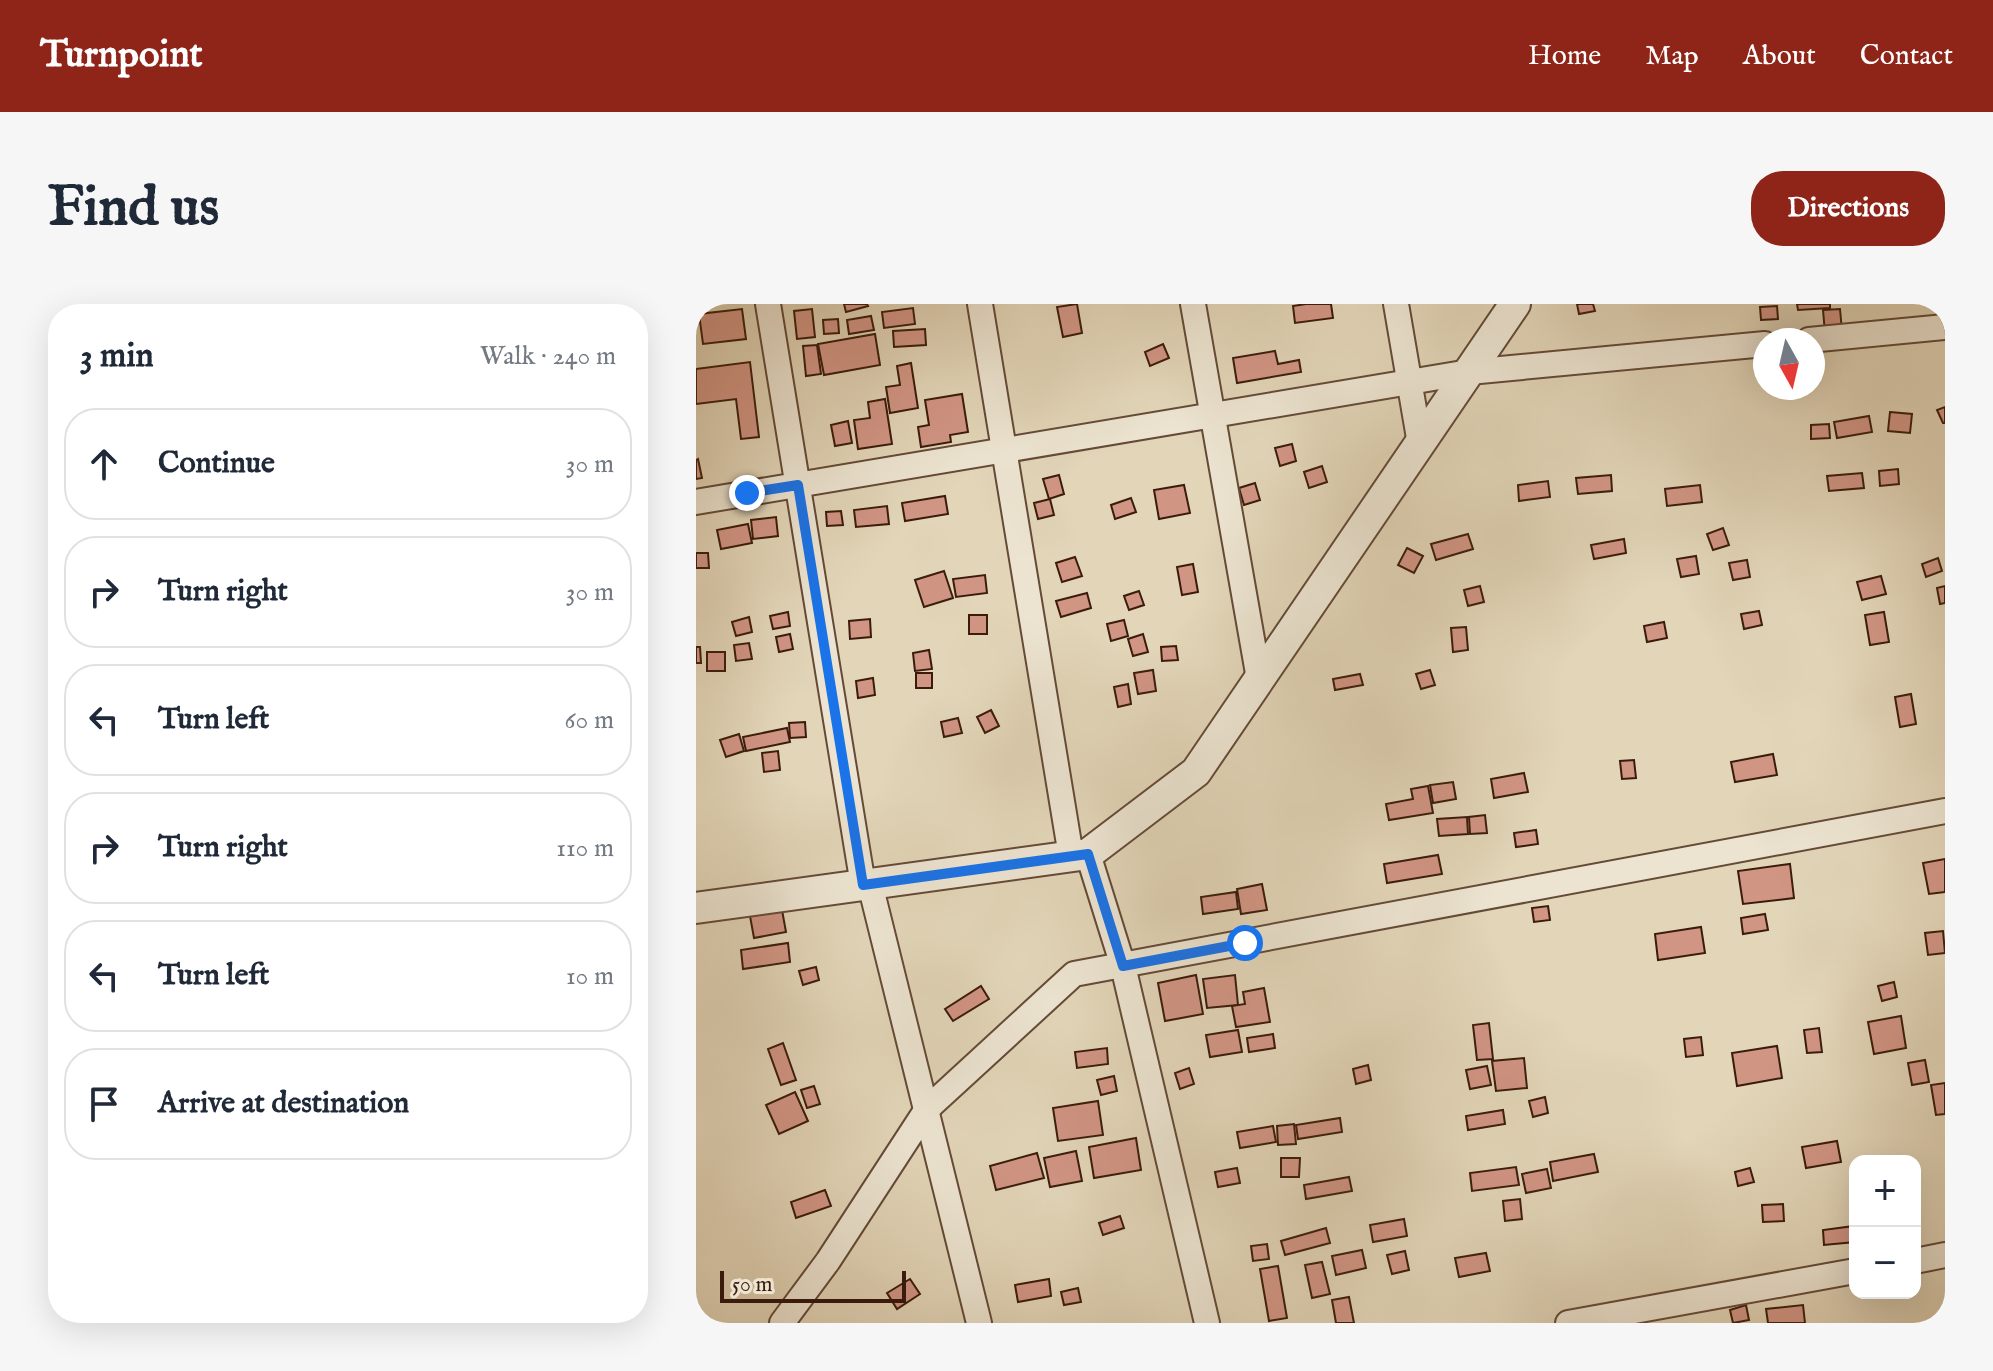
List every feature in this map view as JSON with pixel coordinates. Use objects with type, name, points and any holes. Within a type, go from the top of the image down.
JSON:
[{"type":"street","points":[[768,304],[867,884],[927,1109],[979,1323]]},
{"type":"street","points":[[980,304],[1004,450],[1080,855],[1123,966],[1207,1323]]},
{"type":"street","points":[[1193,304],[1259,679]]},
{"type":"street","points":[[1396,304],[1420,444]]},
{"type":"street","points":[[696,908],[1080,855],[1196,772],[1515,304]]},
{"type":"street","points":[[1825,338],[1945,327]]},
{"type":"street","points":[[696,502],[1469,372],[1753,345]]},
{"type":"street","points":[[782,1323],[828,1261],[927,1109],[1074,974],[1945,811]]},
{"type":"street","points":[[1921,1260],[1945,1255]]},
{"type":"street","points":[[1568,1323],[1849,1272]]},
{"type":"building","points":[[844,304],[867,304],[868,306],[846,312]]},
{"type":"building","points":[[1077,304],[1082,333],[1063,337],[1057,307]]},
{"type":"building","points":[[1331,304],[1333,318],[1295,323],[1293,306]]},
{"type":"building","points":[[1577,304],[1593,304],[1595,311],[1579,314]]},
{"type":"building","points":[[1797,304],[1830,304],[1830,308],[1798,310]]},
{"type":"building","points":[[1777,306],[1778,319],[1761,320],[1760,307]]},
{"type":"building","points":[[913,308],[915,324],[884,328],[882,312]]},
{"type":"building","points":[[742,309],[746,339],[703,344],[699,314]]},
{"type":"building","points":[[812,309],[815,337],[797,339],[794,311]]},
{"type":"building","points":[[1840,309],[1842,331],[1825,333],[1823,310]]},
{"type":"building","points":[[871,316],[874,330],[849,334],[847,320]]},
{"type":"building","points":[[838,319],[839,333],[824,334],[823,320]]},
{"type":"building","points":[[925,329],[926,345],[894,347],[893,331]]},
{"type":"building","points":[[875,334],[880,365],[824,375],[818,344]]},
{"type":"building","points":[[1163,344],[1169,358],[1150,366],[1145,352]]},
{"type":"building","points":[[817,345],[821,374],[806,376],[803,346]]},
{"type":"building","points":[[1275,351],[1278,364],[1299,360],[1301,372],[1237,383],[1233,358]]},
{"type":"building","points":[[750,362],[759,437],[741,439],[736,399],[696,404],[696,369]]},
{"type":"building","points":[[911,363],[918,408],[890,413],[886,387],[900,385],[897,366]]},
{"type":"building","points":[[962,394],[968,432],[950,435],[951,442],[921,447],[918,427],[929,425],[925,400]]},
{"type":"building","points":[[885,399],[892,444],[858,449],[854,420],[870,418],[868,402]]},
{"type":"building","points":[[1945,407],[1945,423],[1943,423],[1937,410]]},
{"type":"building","points":[[1890,412],[1912,414],[1910,433],[1888,431]]},
{"type":"building","points":[[1869,416],[1872,432],[1837,438],[1834,422]]},
{"type":"building","points":[[848,421],[852,443],[835,446],[831,425]]},
{"type":"building","points":[[1829,424],[1830,438],[1811,439],[1811,425]]},
{"type":"building","points":[[1292,444],[1296,461],[1280,466],[1275,448]]},
{"type":"building","points":[[696,460],[702,478],[696,479]]},
{"type":"building","points":[[1322,466],[1327,482],[1309,488],[1304,472]]},
{"type":"building","points":[[1898,469],[1899,484],[1880,486],[1879,471]]},
{"type":"building","points":[[1862,473],[1864,488],[1829,491],[1827,476]]},
{"type":"building","points":[[1059,475],[1064,494],[1049,499],[1043,479]]},
{"type":"building","points":[[1611,475],[1612,491],[1578,494],[1576,478]]},
{"type":"building","points":[[1548,481],[1550,497],[1519,501],[1518,485]]},
{"type":"building","points":[[1255,483],[1260,500],[1244,505],[1239,488]]},
{"type":"building","points":[[1184,485],[1190,513],[1159,519],[1154,490]]},
{"type":"building","points":[[1700,485],[1702,502],[1667,506],[1665,489]]},
{"type":"building","points":[[945,496],[948,514],[905,521],[902,503]]},
{"type":"building","points":[[1131,498],[1136,512],[1115,519],[1111,505]]},
{"type":"building","points":[[1050,499],[1054,515],[1038,519],[1034,503]]},
{"type":"building","points":[[887,506],[889,524],[856,527],[854,510]]},
{"type":"building","points":[[841,511],[843,525],[827,526],[826,512]]},
{"type":"building","points":[[776,517],[778,536],[753,539],[751,520]]},
{"type":"building","points":[[748,524],[752,543],[721,549],[717,530]]},
{"type":"building","points":[[1723,528],[1729,545],[1713,550],[1707,534]]},
{"type":"building","points":[[1468,534],[1473,549],[1436,560],[1431,544]]},
{"type":"building","points":[[1624,539],[1626,553],[1594,559],[1591,545]]},
{"type":"building","points":[[1407,548],[1423,556],[1414,573],[1398,565]]},
{"type":"building","points":[[696,553],[708,553],[709,568],[696,568]]},
{"type":"building","points":[[1696,556],[1699,574],[1681,577],[1677,559]]},
{"type":"building","points":[[1075,557],[1082,576],[1062,582],[1056,563]]},
{"type":"building","points":[[1938,558],[1942,571],[1926,577],[1922,564]]},
{"type":"building","points":[[1747,560],[1750,577],[1733,580],[1729,563]]},
{"type":"building","points":[[1193,564],[1198,592],[1182,595],[1177,567]]},
{"type":"building","points":[[944,571],[953,598],[924,607],[915,580]]},
{"type":"building","points":[[985,575],[987,593],[956,597],[953,579]]},
{"type":"building","points":[[1881,576],[1886,594],[1862,600],[1857,582]]},
{"type":"building","points":[[1480,586],[1484,602],[1468,606],[1464,590]]},
{"type":"building","points":[[1945,586],[1945,603],[1940,604],[1937,588]]},
{"type":"building","points":[[1139,591],[1144,605],[1129,610],[1124,596]]},
{"type":"building","points":[[1087,593],[1091,608],[1061,617],[1056,601]]},
{"type":"building","points":[[1759,611],[1762,625],[1744,629],[1741,614]]},
{"type":"building","points":[[788,612],[790,626],[773,629],[770,616]]},
{"type":"building","points":[[1884,612],[1889,642],[1870,645],[1865,615]]},
{"type":"building","points":[[969,615],[987,615],[987,634],[969,634]]},
{"type":"building","points":[[749,617],[752,632],[736,636],[732,622]]},
{"type":"building","points":[[870,619],[871,637],[850,639],[849,621]]},
{"type":"building","points":[[1124,620],[1128,636],[1111,641],[1107,624]]},
{"type":"building","points":[[1664,622],[1667,638],[1647,642],[1644,626]]},
{"type":"building","points":[[1466,627],[1468,650],[1453,652],[1451,628]]},
{"type":"building","points":[[790,634],[793,649],[779,652],[776,637]]},
{"type":"building","points":[[1143,634],[1148,652],[1133,656],[1128,639]]},
{"type":"building","points":[[749,643],[752,659],[736,661],[734,645]]},
{"type":"building","points":[[1176,646],[1178,660],[1162,661],[1161,647]]},
{"type":"building","points":[[696,647],[700,647],[701,663],[696,663]]},
{"type":"building","points":[[929,650],[932,669],[915,671],[913,653]]},
{"type":"building","points":[[707,652],[725,652],[725,671],[707,671]]},
{"type":"building","points":[[1153,670],[1156,691],[1138,694],[1134,673]]},
{"type":"building","points":[[1430,670],[1435,685],[1421,689],[1416,674]]},
{"type":"building","points":[[916,673],[932,673],[932,688],[916,688]]},
{"type":"building","points":[[1360,674],[1363,685],[1335,690],[1333,679]]},
{"type":"building","points":[[873,678],[875,695],[858,698],[856,681]]},
{"type":"building","points":[[1128,684],[1131,704],[1118,707],[1114,687]]},
{"type":"building","points":[[1911,694],[1916,724],[1900,727],[1895,697]]},
{"type":"building","points":[[991,710],[999,726],[985,733],[977,717]]},
{"type":"building","points":[[958,718],[962,733],[944,737],[941,722]]},
{"type":"building","points":[[805,722],[806,737],[790,738],[789,723]]},
{"type":"building","points":[[787,728],[790,742],[746,751],[743,737]]},
{"type":"building","points":[[739,734],[744,751],[726,757],[720,740]]},
{"type":"building","points":[[778,751],[780,770],[764,772],[762,753]]},
{"type":"building","points":[[1773,754],[1777,775],[1735,782],[1731,762]]},
{"type":"building","points":[[1634,760],[1636,778],[1622,779],[1620,761]]},
{"type":"building","points":[[1524,773],[1528,792],[1494,798],[1491,779]]},
{"type":"building","points":[[1453,782],[1456,799],[1433,803],[1430,785]]},
{"type":"building","points":[[1428,786],[1433,813],[1389,820],[1386,804],[1413,799],[1411,789]]},
{"type":"building","points":[[1485,815],[1487,833],[1470,834],[1469,817]]},
{"type":"building","points":[[1467,817],[1468,834],[1439,836],[1437,819]]},
{"type":"building","points":[[1536,830],[1538,844],[1516,847],[1514,833]]},
{"type":"building","points":[[1438,855],[1442,874],[1387,883],[1384,864]]},
{"type":"building","points":[[1945,859],[1945,892],[1929,894],[1923,863]]},
{"type":"building","points":[[1790,864],[1794,898],[1743,904],[1738,871]]},
{"type":"building","points":[[1262,884],[1267,910],[1241,914],[1237,889]]},
{"type":"building","points":[[1236,892],[1238,909],[1203,914],[1201,897]]},
{"type":"building","points":[[1548,906],[1550,920],[1534,922],[1532,908]]},
{"type":"building","points":[[782,910],[786,932],[754,938],[750,916]]},
{"type":"building","points":[[1765,914],[1768,930],[1743,934],[1741,918]]},
{"type":"building","points":[[1701,927],[1705,953],[1658,960],[1655,934]]},
{"type":"building","points":[[1943,931],[1945,953],[1928,955],[1925,933]]},
{"type":"building","points":[[788,943],[790,962],[743,969],[741,950]]},
{"type":"building","points":[[816,967],[819,980],[803,985],[799,971]]},
{"type":"building","points":[[1196,975],[1203,1014],[1165,1021],[1158,983]]},
{"type":"building","points":[[1235,975],[1238,1005],[1207,1008],[1203,979]]},
{"type":"building","points":[[1894,982],[1897,997],[1882,1001],[1878,986]]},
{"type":"building","points":[[981,986],[989,999],[953,1021],[945,1009]]},
{"type":"building","points":[[1264,988],[1270,1022],[1236,1027],[1232,1006],[1245,1004],[1243,992]]},
{"type":"building","points":[[1901,1016],[1906,1048],[1874,1054],[1868,1022]]},
{"type":"building","points":[[1489,1023],[1493,1059],[1477,1060],[1473,1025]]},
{"type":"building","points":[[1819,1028],[1822,1052],[1807,1053],[1804,1030]]},
{"type":"building","points":[[1238,1030],[1242,1052],[1210,1057],[1206,1035]]},
{"type":"building","points":[[1273,1034],[1275,1048],[1249,1052],[1247,1038]]},
{"type":"building","points":[[1701,1037],[1703,1055],[1686,1057],[1684,1039]]},
{"type":"building","points":[[783,1043],[796,1080],[781,1085],[768,1049]]},
{"type":"building","points":[[1777,1046],[1782,1078],[1737,1086],[1732,1053]]},
{"type":"building","points":[[1107,1048],[1108,1064],[1077,1068],[1075,1052]]},
{"type":"building","points":[[1524,1058],[1527,1088],[1496,1091],[1492,1061]]},
{"type":"building","points":[[1925,1060],[1929,1082],[1912,1085],[1908,1063]]},
{"type":"building","points":[[1368,1065],[1371,1080],[1356,1084],[1353,1069]]},
{"type":"building","points":[[1487,1066],[1491,1085],[1470,1089],[1466,1070]]},
{"type":"building","points":[[1189,1068],[1194,1084],[1180,1089],[1175,1073]]},
{"type":"building","points":[[1114,1076],[1117,1091],[1101,1095],[1097,1080]]},
{"type":"building","points":[[1945,1083],[1945,1114],[1936,1115],[1931,1085]]},
{"type":"building","points":[[814,1086],[820,1104],[807,1108],[801,1090]]},
{"type":"building","points":[[795,1092],[808,1121],[779,1134],[766,1105]]},
{"type":"building","points":[[1545,1097],[1548,1113],[1533,1117],[1529,1101]]},
{"type":"building","points":[[1098,1101],[1103,1135],[1058,1141],[1053,1108]]},
{"type":"building","points":[[1503,1110],[1505,1124],[1468,1130],[1466,1116]]},
{"type":"building","points":[[1340,1118],[1342,1132],[1298,1139],[1296,1125]]},
{"type":"building","points":[[1294,1124],[1296,1144],[1278,1145],[1277,1126]]},
{"type":"building","points":[[1273,1126],[1276,1142],[1240,1148],[1237,1132]]},
{"type":"building","points":[[1136,1138],[1141,1170],[1094,1178],[1089,1147]]},
{"type":"building","points":[[1837,1141],[1841,1162],[1806,1168],[1802,1147]]},
{"type":"building","points":[[1076,1151],[1082,1181],[1050,1187],[1044,1158]]},
{"type":"building","points":[[1037,1153],[1044,1178],[996,1190],[990,1166]]},
{"type":"building","points":[[1594,1154],[1598,1172],[1553,1181],[1550,1162]]},
{"type":"building","points":[[1281,1158],[1300,1158],[1299,1177],[1281,1177]]},
{"type":"building","points":[[1516,1167],[1519,1185],[1472,1191],[1470,1173]]},
{"type":"building","points":[[1237,1168],[1240,1183],[1218,1187],[1215,1172]]},
{"type":"building","points":[[1750,1168],[1754,1182],[1738,1186],[1735,1172]]},
{"type":"building","points":[[1547,1169],[1551,1188],[1526,1193],[1522,1174]]},
{"type":"building","points":[[1349,1177],[1352,1191],[1306,1199],[1304,1185]]},
{"type":"building","points":[[825,1190],[831,1206],[796,1218],[791,1202]]},
{"type":"building","points":[[1520,1199],[1522,1219],[1505,1221],[1503,1201]]},
{"type":"building","points":[[1783,1204],[1784,1221],[1763,1222],[1762,1205]]},
{"type":"building","points":[[1120,1216],[1124,1228],[1103,1235],[1099,1223]]},
{"type":"building","points":[[1404,1219],[1407,1236],[1373,1242],[1370,1225]]},
{"type":"building","points":[[1849,1227],[1849,1243],[1824,1245],[1823,1230]]},
{"type":"building","points":[[1326,1228],[1330,1243],[1285,1255],[1281,1241]]},
{"type":"building","points":[[1267,1244],[1269,1259],[1253,1261],[1251,1246]]},
{"type":"building","points":[[1362,1250],[1366,1268],[1336,1275],[1332,1256]]},
{"type":"building","points":[[1405,1251],[1409,1270],[1392,1274],[1387,1255]]},
{"type":"building","points":[[1486,1253],[1490,1271],[1459,1277],[1455,1258]]},
{"type":"building","points":[[1322,1262],[1330,1294],[1312,1298],[1305,1265]]},
{"type":"building","points":[[1278,1266],[1287,1318],[1269,1321],[1260,1269]]},
{"type":"building","points":[[910,1279],[920,1294],[897,1309],[887,1293]]},
{"type":"building","points":[[1049,1279],[1051,1296],[1018,1302],[1015,1285]]},
{"type":"building","points":[[1078,1288],[1081,1302],[1064,1305],[1061,1292]]},
{"type":"building","points":[[1349,1297],[1354,1323],[1336,1323],[1332,1300]]},
{"type":"building","points":[[1746,1305],[1749,1320],[1733,1323],[1730,1310]]},
{"type":"building","points":[[1803,1305],[1805,1323],[1768,1323],[1766,1309]]},
{"type":"route","points":[[747,493],[798,485],[863,885],[1088,854],[1123,966],[1245,943]]}]
